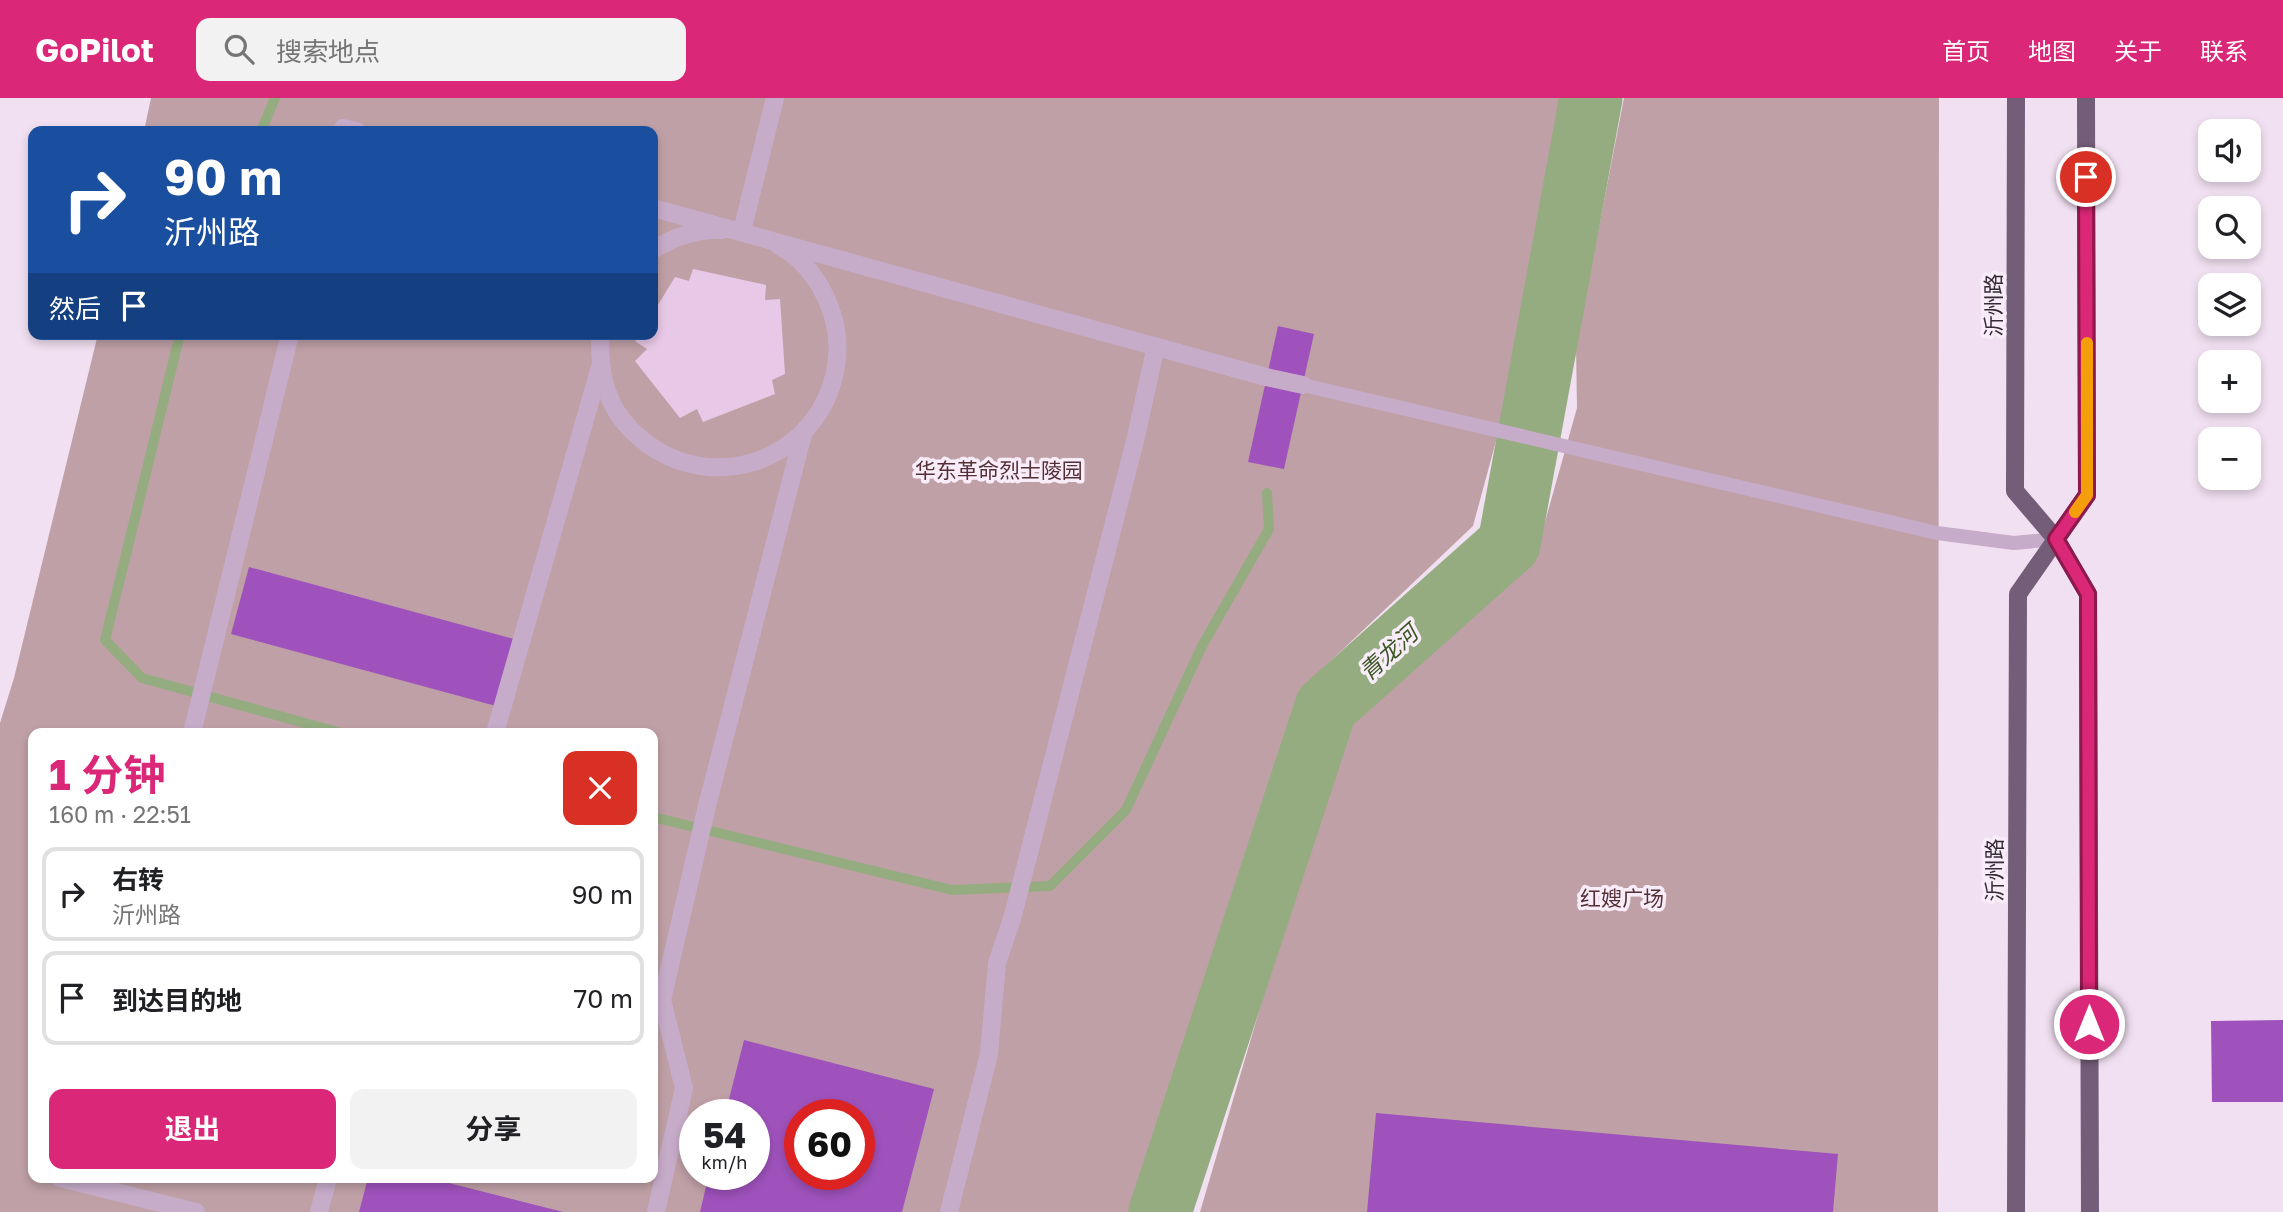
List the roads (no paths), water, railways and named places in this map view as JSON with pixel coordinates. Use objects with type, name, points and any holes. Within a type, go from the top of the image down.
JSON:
[{"type":"main road","name":"沂州路","points":[[2016,98],[2015,491],[2056,539],[2088,594],[2090,1212]]},
{"type":"main road","name":"沂州路","points":[[2016,1212],[2018,594],[2087,495],[2086,98]]},
{"type":"street","points":[[742,231],[775,98]]},
{"type":"street","points":[[658,209],[1303,385]]},
{"type":"street","points":[[600,367],[611,403],[633,433],[664,455],[699,467],[737,467],[773,456],[803,434],[825,405],[836,371],[838,335],[829,301],[810,271],[782,247],[742,231],[710,230],[671,239],[658,247]]},
{"type":"street","points":[[193,728],[288,340]]},
{"type":"street","points":[[496,728],[600,367],[600,340]]},
{"type":"street","points":[[949,1212],[989,1054],[997,963],[1025,869],[1135,441],[1156,346]]},
{"type":"street","points":[[656,1212],[684,1088],[662,1000],[707,806],[803,434]]},
{"type":"street","points":[[80,1183],[197,1212]]},
{"type":"street","points":[[319,1212],[327,1183]]},
{"type":"lane","points":[[1303,385],[1937,533],[2014,542],[2056,539]]},
{"type":"waterway","points":[[263,126],[275,98]]},
{"type":"waterway","name":"青龙河","points":[[1160,1212],[1326,707],[1509,544],[1591,98]]},
{"type":"waterway","points":[[179,340],[105,640],[142,678],[323,728]]},
{"type":"waterway","points":[[658,818],[952,890],[1050,886],[1126,810],[1202,646],[1269,529],[1267,493]]},
{"type":"park label","name":"华东革命烈士陵园","points":[[999,470]]},
{"type":"park label","name":"红嫂广场","points":[[1622,898]]}]
